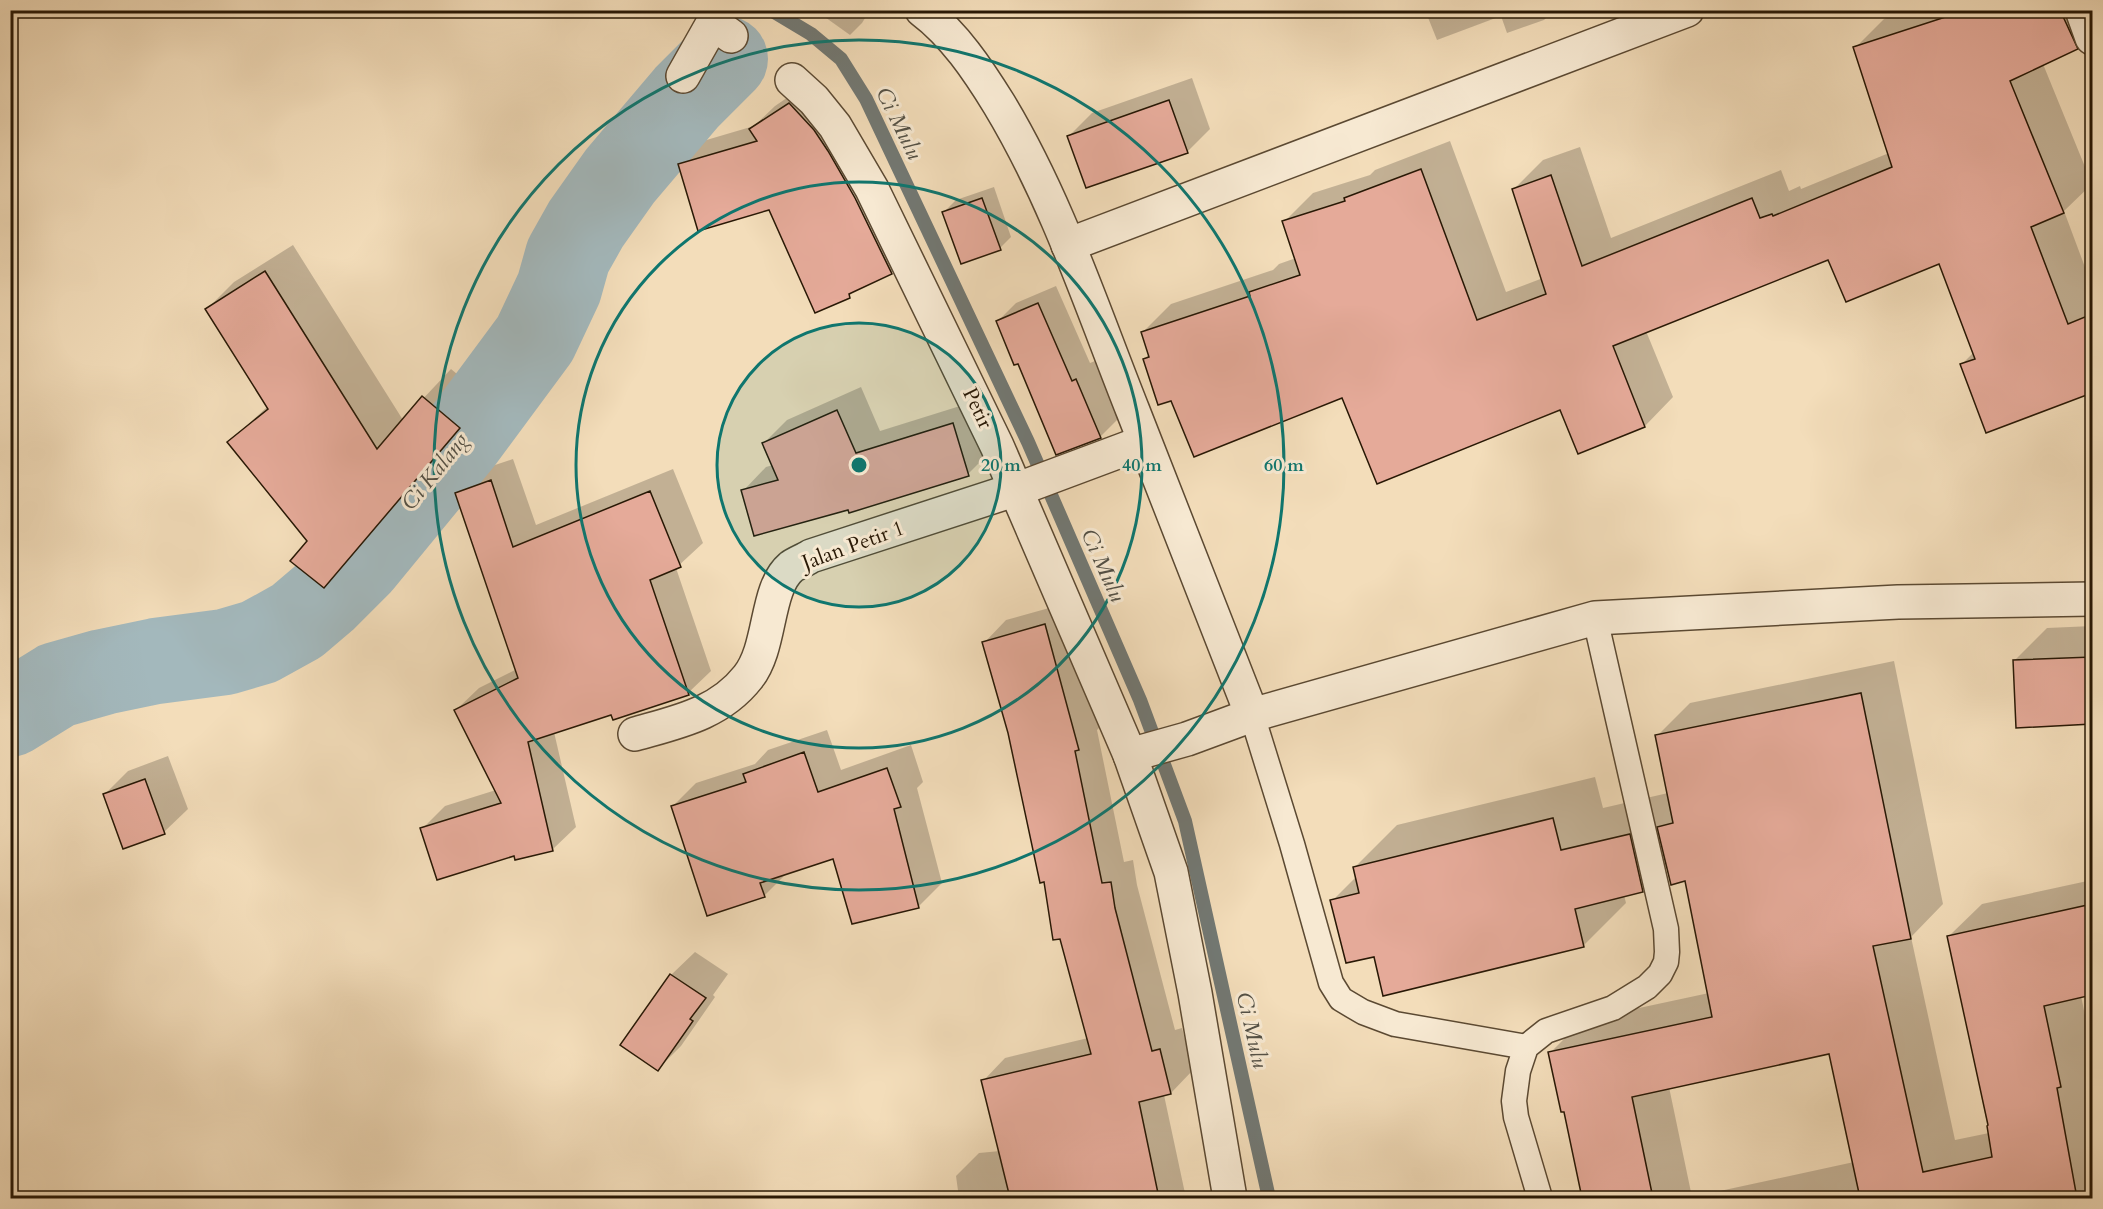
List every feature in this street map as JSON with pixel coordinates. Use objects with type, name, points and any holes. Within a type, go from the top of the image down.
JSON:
[{"type":"street","points":[[1068,245],[1687,10]]},
{"type":"street","points":[[2082,10],[2092,38]]},
{"type":"street","points":[[936,14],[985,81],[1016,131],[1033,166],[1068,245],[1252,715]]},
{"type":"street","points":[[683,76],[712,23]]},
{"type":"street","name":"Petir","points":[[792,80],[814,100],[835,126],[860,165],[997,446],[1022,488],[1136,754],[1171,872],[1195,993],[1230,1198]]},
{"type":"street","name":"Jalan Petir 1","points":[[635,734],[698,716],[739,688],[757,664],[764,648],[774,599],[783,576],[791,567],[811,556],[1022,488],[1144,442]]},
{"type":"street","points":[[1136,754],[1252,715],[1595,618],[1898,602],[2092,599]]},
{"type":"lane","points":[[1540,1198],[1516,1117],[1514,1101],[1518,1071],[1526,1047],[1546,1031],[1613,1008],[1632,997],[1660,974],[1667,952],[1666,929],[1595,618]]},
{"type":"lane","points":[[1252,715],[1292,844],[1331,983],[1341,999],[1363,1012],[1395,1024],[1526,1047]]},
{"type":"building","points":[[1967,10],[2060,10],[2078,49],[2010,81],[2064,213],[2031,227],[2068,324],[2092,314],[2092,393],[1986,433],[1960,364],[1975,359],[1939,264],[1846,302],[1828,260],[1613,346],[1645,427],[1578,454],[1560,410],[1377,484],[1342,398],[1194,457],[1171,401],[1158,405],[1143,359],[1149,357],[1141,332],[1250,296],[1249,292],[1300,275],[1282,221],[1345,201],[1344,198],[1421,169],[1477,320],[1546,294],[1512,189],[1551,175],[1582,266],[1752,198],[1760,218],[1772,214],[1773,216],[1892,167],[1853,47]]},
{"type":"building","points":[[1169,100],[1188,153],[1086,188],[1067,136]]},
{"type":"building","points":[[789,103],[814,130],[828,151],[855,198],[892,274],[849,294],[850,298],[815,313],[769,210],[698,231],[678,164],[757,141],[749,129]]},
{"type":"building","points":[[982,198],[1001,250],[961,264],[942,212]]},
{"type":"building","points":[[265,271],[377,449],[422,396],[460,428],[324,588],[290,561],[307,541],[227,442],[268,409],[205,309]]},
{"type":"building","points":[[1038,303],[1072,381],[1076,379],[1101,438],[1056,455],[1018,364],[1014,365],[996,321]]},
{"type":"building","points":[[837,410],[856,453],[953,423],[969,476],[849,513],[848,510],[754,536],[741,490],[778,480],[762,443]]},
{"type":"building","points":[[491,480],[513,547],[650,491],[681,567],[650,580],[689,695],[613,720],[611,715],[528,742],[553,851],[515,860],[514,856],[437,880],[420,828],[501,803],[454,710],[518,678],[455,493]]},
{"type":"building","points":[[1045,624],[1079,750],[1075,751],[1102,883],[1111,882],[1115,908],[1152,1051],[1160,1049],[1171,1094],[1139,1102],[1159,1198],[1010,1198],[981,1080],[1091,1054],[1060,939],[1053,940],[1044,882],[1040,883],[1008,733],[982,642]]},
{"type":"building","points":[[2092,657],[2092,724],[2016,728],[2013,660]]},
{"type":"building","points":[[1861,693],[1911,939],[1873,946],[1923,1172],[1992,1157],[1988,1125],[1947,936],[2092,904],[2092,995],[2044,1006],[2061,1087],[2057,1088],[2077,1198],[1860,1198],[1829,1054],[1632,1097],[1653,1198],[1582,1198],[1564,1112],[1561,1112],[1548,1052],[1712,1017],[1685,881],[1671,885],[1657,827],[1673,823],[1655,735]]},
{"type":"building","points":[[804,752],[818,792],[887,768],[901,807],[894,809],[919,908],[852,924],[833,859],[760,883],[765,897],[707,916],[671,806],[746,782],[743,774]]},
{"type":"building","points":[[145,779],[165,834],[123,849],[103,794]]},
{"type":"building","points":[[1553,818],[1561,850],[1630,834],[1643,892],[1575,909],[1584,947],[1383,996],[1374,957],[1346,963],[1330,900],[1359,893],[1353,867]]},
{"type":"building","points":[[670,974],[706,998],[690,1019],[693,1021],[658,1071],[620,1045]]},
{"type":"waterway","name":"Ci Mulu","points":[[771,10],[811,34],[841,59],[866,99],[1028,442],[1140,700],[1185,821],[1269,1198]]},
{"type":"waterway","name":"Ci Kalang","points":[[10,714],[57,685],[103,672],[156,661],[225,652],[259,642],[297,621],[324,598],[360,562],[461,439],[535,339],[559,288],[568,256],[586,224],[620,176],[687,97],[725,59]]}]
